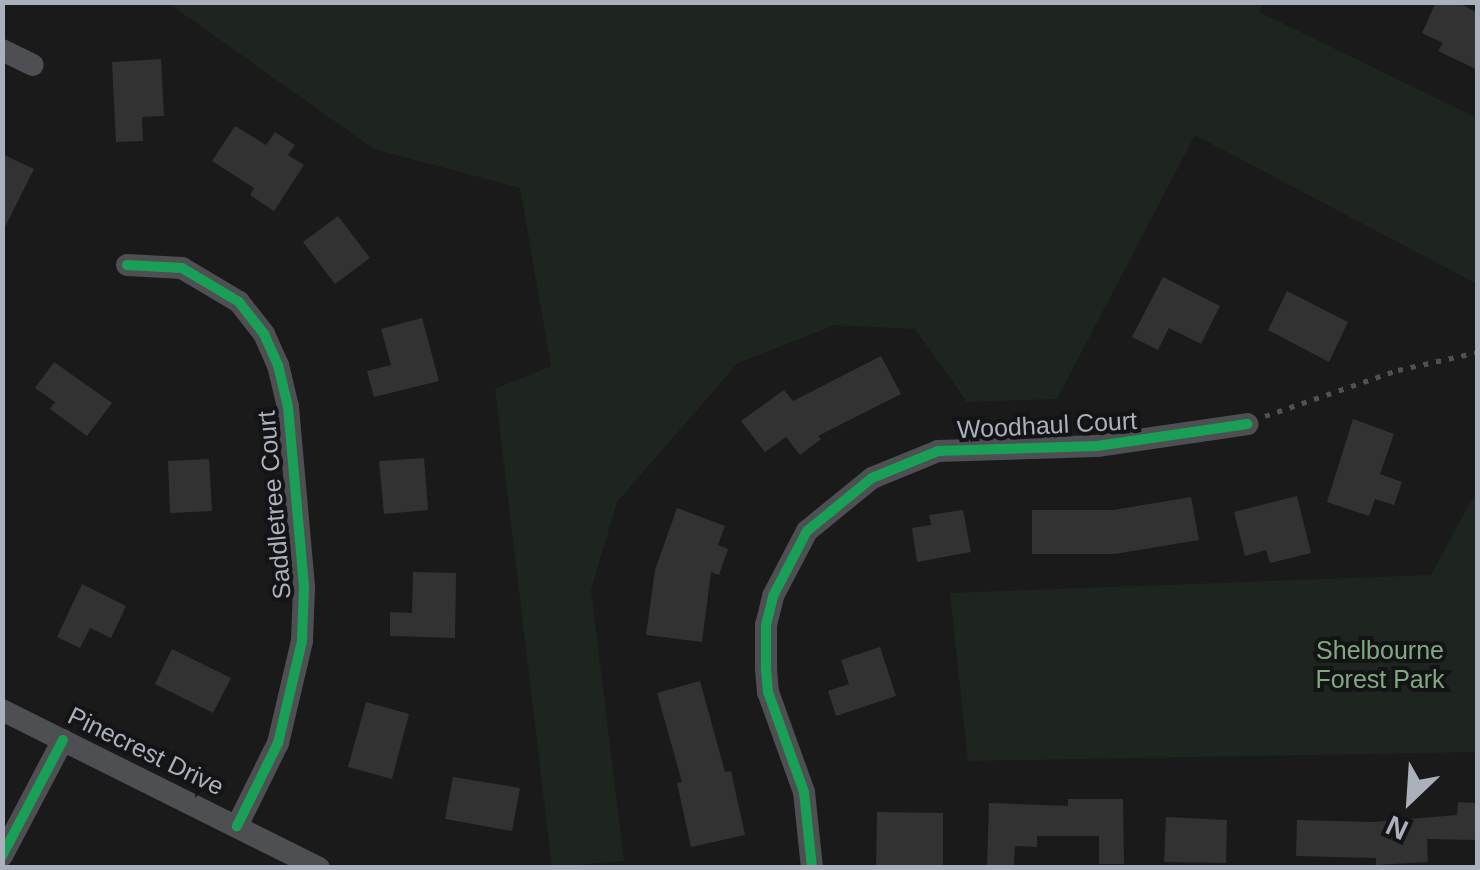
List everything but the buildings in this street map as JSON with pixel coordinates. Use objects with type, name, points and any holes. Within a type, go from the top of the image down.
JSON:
[{"type":"street","points":[[2,50],[33,64]]},
{"type":"street","name":"Saddletree Court","points":[[127,264],[182,268],[239,302],[264,334],[278,365],[288,407],[304,588],[302,641],[278,743],[237,826]]},
{"type":"street","name":"Woodhaul Court","points":[[812,868],[804,792],[768,692],[766,667],[766,625],[773,596],[786,562],[807,530],[872,478],[938,451],[1097,446],[1247,424]]},
{"type":"street","name":"Pinecrest Drive","points":[[2,710],[319,868]]},
{"type":"street","points":[[2,856],[62,740]]},
{"type":"path","points":[[1289,405],[1398,370],[1478,352]]},
{"type":"green space","points":[[168,3],[1263,3],[1259,12],[1477,118],[1477,284],[1195,135],[1057,399],[967,402],[915,329],[835,325],[738,363],[617,502],[591,590],[624,861],[552,867],[495,389],[551,366],[520,188],[374,149]]},
{"type":"green space","name":"Shelbourne Forest Park","points":[[1477,490],[1477,752],[968,761],[950,593],[1431,575]]},
{"type":"cycle path","points":[[127,265],[182,268],[239,302],[264,334],[278,365],[288,407],[304,588],[302,641],[278,743],[237,826]]},
{"type":"cycle path","points":[[812,868],[804,792],[768,692],[766,667],[766,625],[773,596],[807,531],[872,478],[938,451],[1097,446],[1247,424]]},
{"type":"cycle path","points":[[2,856],[63,740]]}]
